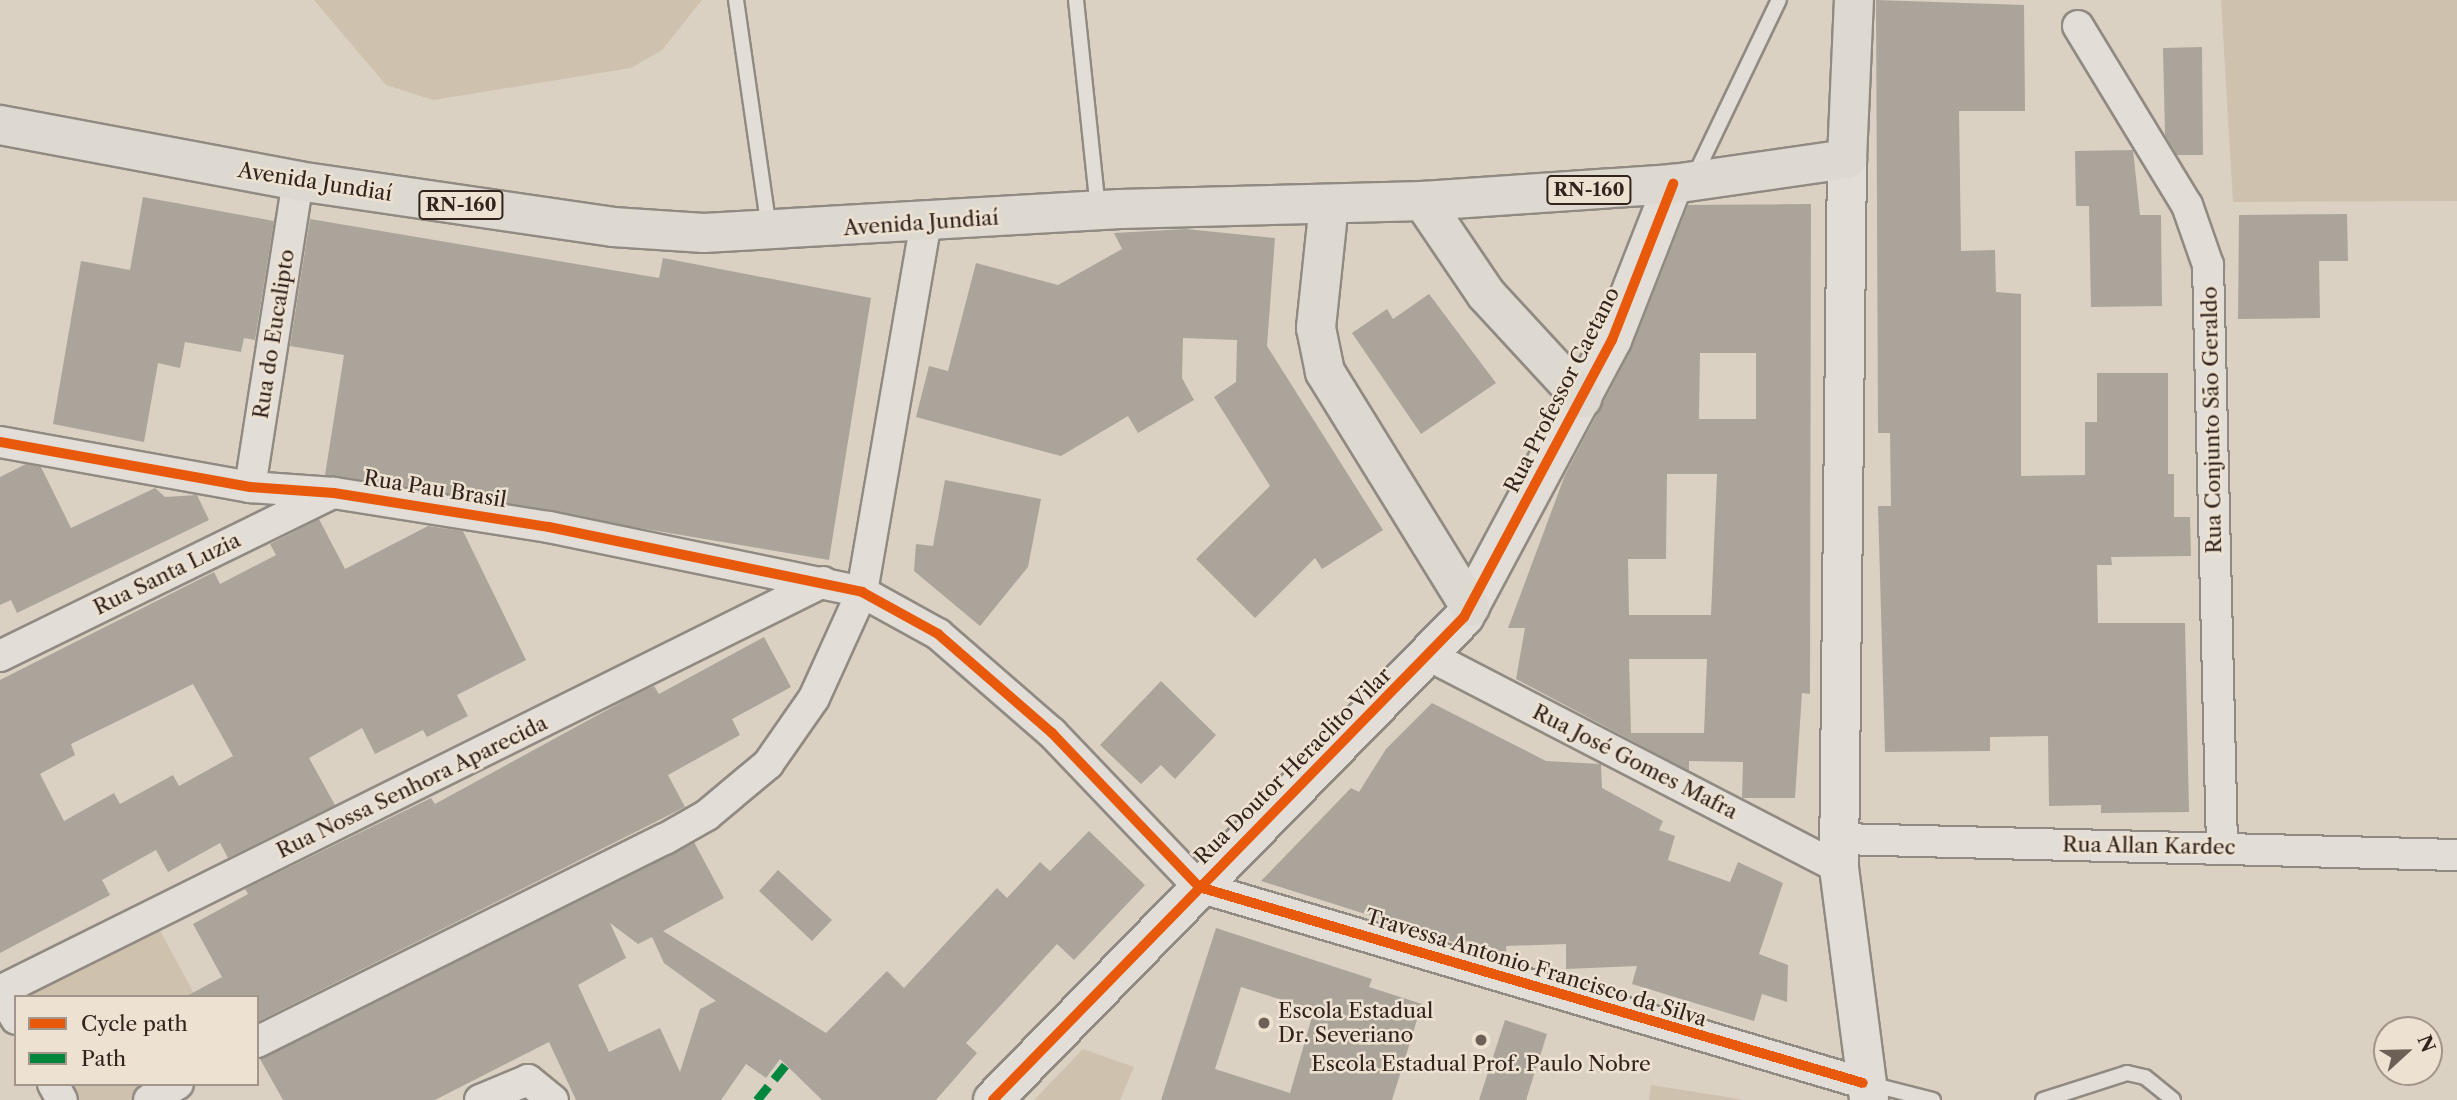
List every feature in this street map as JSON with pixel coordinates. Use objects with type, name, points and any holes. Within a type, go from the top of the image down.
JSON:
[{"type":"main road","points":[[1847,159],[1854,0]]},
{"type":"main road","name":"Avenida Jundiaí","points":[[0,125],[298,181],[613,228],[769,230],[926,223],[1098,210],[1423,201],[1683,182],[1847,159]]},
{"type":"main road","points":[[1423,201],[1486,294],[1582,397]]},
{"type":"main road","points":[[1329,204],[1316,328],[1325,372],[1470,607]]},
{"type":"street","name":"Rua Conjunto São Geraldo","points":[[2078,26],[2187,205],[2208,265],[2222,848]]},
{"type":"street","points":[[1847,159],[1840,854],[1866,1091]]},
{"type":"street","name":"Rua do Eucalipto","points":[[250,487],[298,181]]},
{"type":"street","name":"Rua Professor Caetano","points":[[1470,607],[1582,397],[1640,279],[1683,182]]},
{"type":"street","points":[[259,1041],[706,815],[768,764],[788,738],[836,656],[862,592],[926,223]]},
{"type":"street","name":"Rua Pau Brasil","points":[[0,442],[250,487],[334,493],[549,527],[862,592],[939,634],[1052,733],[1199,887]]},
{"type":"street","name":"Rua Santa Luzia","points":[[0,656],[334,493]]},
{"type":"street","name":"Rua Nossa Senhora Aparecida","points":[[0,991],[823,582]]},
{"type":"street","name":"Rua Doutor Heraclito Vilar","points":[[993,1100],[1199,887],[1430,656],[1470,607]]},
{"type":"street","name":"Rua José Gomes Mafra","points":[[1430,656],[1840,854]]},
{"type":"street","name":"Rua Allan Kardec","points":[[1840,854],[2222,848],[2457,855]]},
{"type":"street","name":"Travessa Antonio Francisco da Silva","points":[[1199,887],[1866,1091]]},
{"type":"street","points":[[0,991],[14,1016]]},
{"type":"street","points":[[480,1100],[522,1080],[546,1092]]},
{"type":"street","points":[[149,1100],[174,1086]]},
{"type":"lane","points":[[736,0],[769,230]]},
{"type":"lane","points":[[1076,0],[1098,210]]},
{"type":"lane","name":"Rua Professor Caetano","points":[[1683,182],[1779,0]]},
{"type":"lane","points":[[2043,1100],[2127,1073],[2154,1082],[2173,1100]]},
{"type":"lane","points":[[1866,1091],[1933,1100]]},
{"type":"shaded area","points":[[314,0],[702,0],[662,50],[631,68],[433,100],[386,85]]},
{"type":"shaded area","points":[[2221,0],[2457,0],[2457,201],[2233,202]]},
{"type":"shaded area","points":[[159,929],[195,995],[31,995]]},
{"type":"shaded area","points":[[1083,1049],[1134,1067],[1120,1100],[1034,1100]]},
{"type":"shaded area","points":[[1651,1085],[1740,1099],[1740,1100],[1649,1100]]},
{"type":"shaded area","points":[[59,1086],[156,1086],[131,1100],[67,1100]]},
{"type":"building","points":[[1876,0],[2024,5],[2025,111],[1959,111],[1961,251],[1995,250],[1996,292],[2021,294],[2021,476],[2085,475],[2085,422],[2097,422],[2097,373],[2168,373],[2168,474],[2174,474],[2174,517],[2190,517],[2191,556],[2111,557],[2112,565],[2097,565],[2098,623],[2185,623],[2189,812],[2101,813],[2101,805],[2049,806],[2048,736],[1990,737],[1990,751],[1885,752],[1878,506],[1891,506],[1890,433],[1878,433]]},
{"type":"building","points":[[2202,47],[2203,155],[2177,155],[2165,135],[2163,48]]},
{"type":"building","points":[[2133,150],[2140,215],[2161,215],[2162,306],[2091,307],[2089,206],[2076,206],[2075,151]]},
{"type":"building","points":[[143,197],[274,221],[255,340],[244,338],[241,352],[185,342],[180,368],[158,363],[144,442],[53,424],[81,261],[130,270]]},
{"type":"building","points":[[1811,204],[1810,694],[1802,693],[1795,798],[1742,798],[1743,762],[1689,761],[1689,771],[1516,679],[1525,628],[1508,628],[1565,475],[1631,350],[1688,205]],"holes":[[[1700,353],[1756,353],[1756,419],[1699,419]],[[1667,474],[1717,474],[1711,615],[1629,615],[1628,559],[1666,559]],[[1629,659],[1707,659],[1704,733],[1631,733]]]},
{"type":"building","points":[[2347,214],[2348,261],[2319,261],[2320,318],[2238,319],[2239,215]]},
{"type":"building","points":[[310,219],[659,278],[663,258],[871,298],[829,560],[325,475],[344,355],[290,346]]},
{"type":"building","points":[[1186,229],[1275,238],[1267,346],[1383,530],[1322,569],[1315,558],[1255,618],[1196,559],[1270,486],[1214,397],[1236,382],[1237,340],[1183,338],[1182,378],[1194,400],[1138,433],[1128,416],[1061,456],[916,417],[929,366],[948,371],[976,263],[1058,285],[1122,249],[1114,233]]},
{"type":"building","points":[[1429,294],[1496,383],[1421,434],[1352,333],[1387,309],[1393,319]]},
{"type":"building","points":[[26,464],[41,467],[71,528],[155,488],[165,497],[197,495],[209,520],[17,613],[11,600],[0,605],[0,477]]},
{"type":"building","points":[[945,480],[1041,499],[1028,567],[980,626],[914,571],[916,544],[933,546]]},
{"type":"building","points":[[319,519],[345,569],[428,526],[463,531],[526,660],[457,695],[468,716],[427,737],[423,730],[375,754],[362,728],[309,758],[335,805],[228,858],[220,843],[168,872],[156,850],[102,880],[110,895],[0,953],[0,680],[214,572],[220,584],[276,555],[270,544]],"holes":[[[193,684],[233,756],[179,786],[173,775],[120,804],[114,793],[64,821],[40,774],[75,755],[71,744]]]},
{"type":"building","points":[[764,637],[791,687],[732,719],[740,735],[668,775],[685,807],[259,1021],[259,995],[189,995],[222,977],[193,924],[248,894],[245,889],[431,798],[435,804],[638,693],[654,686],[659,694]]},
{"type":"building","points":[[1161,681],[1216,735],[1175,779],[1161,765],[1141,784],[1100,745]]},
{"type":"building","points":[[1432,703],[1546,761],[1601,764],[1602,788],[1663,821],[1659,830],[1675,836],[1668,860],[1730,882],[1738,862],[1783,883],[1759,954],[1788,965],[1787,1002],[1762,994],[1754,1021],[1632,984],[1637,966],[1566,969],[1566,944],[1506,946],[1507,959],[1261,881],[1351,788],[1359,792],[1386,749]]},
{"type":"building","points":[[1089,831],[1145,885],[1074,960],[1057,944],[966,1043],[977,1053],[936,1100],[822,1100],[780,1059],[766,1078],[746,1064],[721,1100],[576,1100],[549,1042],[435,1100],[283,1100],[260,1059],[694,842],[724,898],[663,931],[826,1033],[887,971],[904,988],[997,888],[1007,898],[1040,862],[1050,871]],"holes":[[[610,923],[638,944],[652,937],[664,963],[716,1001],[700,1009],[680,1072],[660,1028],[609,1052],[578,985],[626,958]]]},
{"type":"building","points":[[778,870],[832,920],[812,941],[759,891]]},
{"type":"building","name":"Escola Estadual Dr. Severiano","points":[[1216,928],[1372,979],[1369,987],[1422,1004],[1392,1100],[1161,1100]],"holes":[[[1241,987],[1314,1010],[1290,1093],[1215,1069]]]},
{"type":"building","points":[[1505,1020],[1547,1034],[1526,1100],[1479,1100]]},
{"type":"marked path","points":[[757,1100],[788,1062]]},
{"type":"cycle path","points":[[993,1100],[1464,617],[1612,340],[1673,184]]},
{"type":"cycle path","points":[[0,442],[250,487],[334,493],[549,527],[862,592],[938,634],[1052,733],[1199,887],[1863,1083]]},
{"type":"place","name":"Escola Estadual Dr. Severiano","points":[[1264,1023]]},
{"type":"place","name":"Escola Estadual Prof. Paulo Nobre","points":[[1481,1040]]}]
